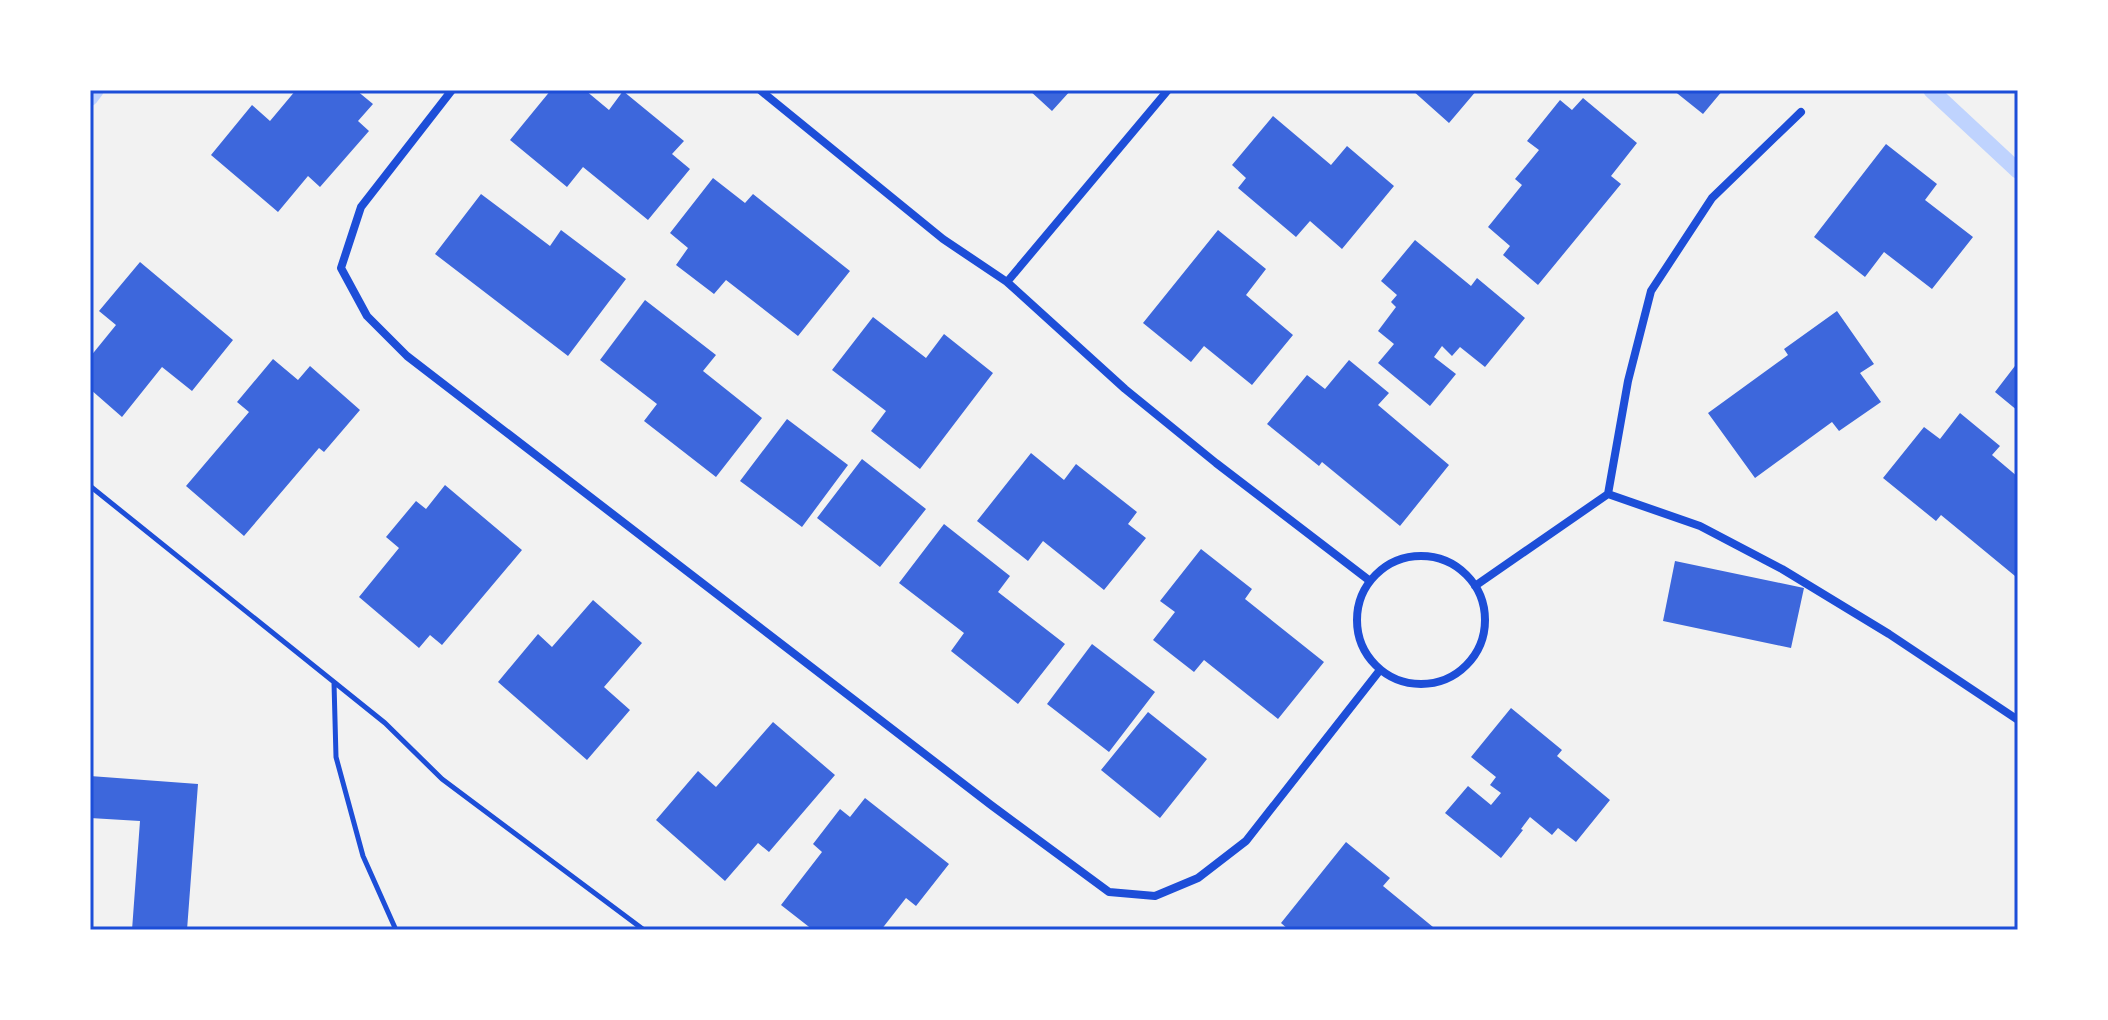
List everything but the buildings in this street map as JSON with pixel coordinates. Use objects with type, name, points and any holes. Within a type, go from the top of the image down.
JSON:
[{"type":"street","points":[[452,90],[361,207],[341,268],[367,316],[407,356],[991,805],[1109,892],[1155,896],[1198,878],[1246,841],[1380,670]]},
{"type":"street","points":[[760,90],[943,239],[1007,282],[1125,389],[1370,581]]},
{"type":"street","points":[[1007,282],[1168,90]]},
{"type":"street","points":[[1475,586],[1608,494],[1628,381],[1651,291],[1712,198],[1801,112]]},
{"type":"street","points":[[1608,494],[1700,526],[1782,569],[1889,634],[2018,720]]},
{"type":"street","points":[[1424,555],[1459,568],[1475,586],[1483,605],[1485,625],[1480,644],[1470,662],[1437,683],[1417,685],[1398,680],[1380,670],[1365,651],[1357,628],[1358,603],[1370,581],[1388,564],[1412,556],[1424,555]]},
{"type":"path","points":[[90,486],[385,723],[442,779],[644,930]]},
{"type":"path","points":[[334,682],[336,757],[363,856],[396,930]]},
{"type":"waterway","points":[[90,98],[96,90]]},
{"type":"waterway","points":[[1931,90],[2018,171]]}]
